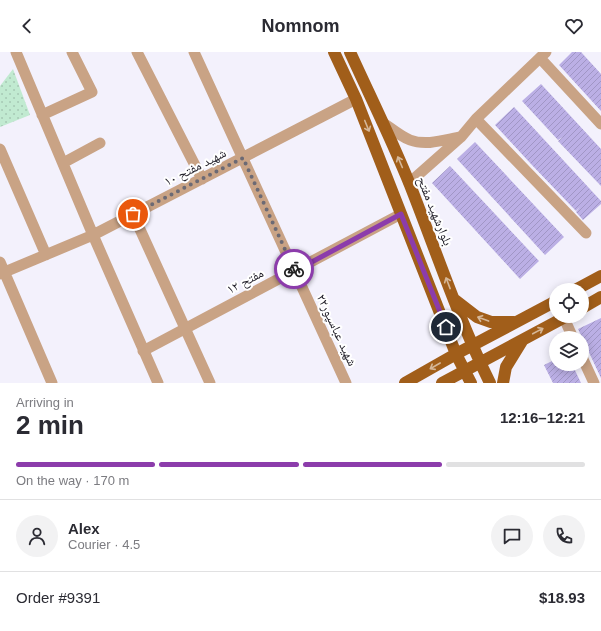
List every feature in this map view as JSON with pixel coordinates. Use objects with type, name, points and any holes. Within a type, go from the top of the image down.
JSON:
[{"type":"main road","points":[[334,52],[356,99],[456,354],[471,383]]},
{"type":"main road","name":"بلوارشهید مفتح","points":[[350,52],[409,183],[480,363],[490,383]]},
{"type":"main road","points":[[588,283],[601,276]]},
{"type":"main road","points":[[589,304],[601,297]]},
{"type":"main road","points":[[455,300],[477,317],[491,322],[517,322]]},
{"type":"main road","points":[[405,383],[549,304]]},
{"type":"main road","points":[[442,383],[555,323]]},
{"type":"main road","points":[[503,383],[506,367],[524,339]]},
{"type":"street","points":[[16,52],[93,235],[158,383]]},
{"type":"street","points":[[42,116],[92,92],[72,52]]},
{"type":"street","points":[[137,52],[202,179]]},
{"type":"street","name":"شهید عباسپور۲۲","points":[[194,52],[346,383]]},
{"type":"street","points":[[409,183],[461,137],[476,120],[543,55],[601,124]]},
{"type":"street","name":"شهید مفتح ۱۰","points":[[1,269],[46,255],[93,235],[356,99]]},
{"type":"street","points":[[476,120],[586,233]]},
{"type":"street","points":[[382,122],[410,140],[434,142],[461,137]]},
{"type":"street","points":[[63,163],[100,143]]},
{"type":"street","points":[[0,149],[46,255]]},
{"type":"street","points":[[133,214],[210,383]]},
{"type":"street","name":"مفتح ۱۲","points":[[143,351],[401,214]]},
{"type":"street","points":[[1,269],[52,383]]},
{"type":"street","points":[[588,371],[594,383]]},
{"type":"green space","points":[[13,69],[30,115],[0,127],[0,86]]},
{"type":"building","points":[[572,52],[581,52],[601,74],[601,111],[559,65]]},
{"type":"building","points":[[541,84],[601,149],[601,186],[558,141],[563,137],[558,140],[522,101]]},
{"type":"building","points":[[514,107],[601,201],[601,204],[583,220],[576,212],[580,207],[576,211],[495,125]]},
{"type":"building","points":[[475,142],[564,237],[545,255],[457,159]]},
{"type":"building","points":[[450,166],[539,261],[520,279],[432,183]]},
{"type":"building","points":[[601,318],[601,378],[589,352],[589,331],[579,331],[578,329]]},
{"type":"building","points":[[549,362],[549,371],[575,371],[581,383],[553,383],[544,365]]},
{"type":"way so far","points":[[133,214],[243,158],[294,269]]},
{"type":"route","points":[[294,269],[295,271],[401,214],[446,327]]}]
